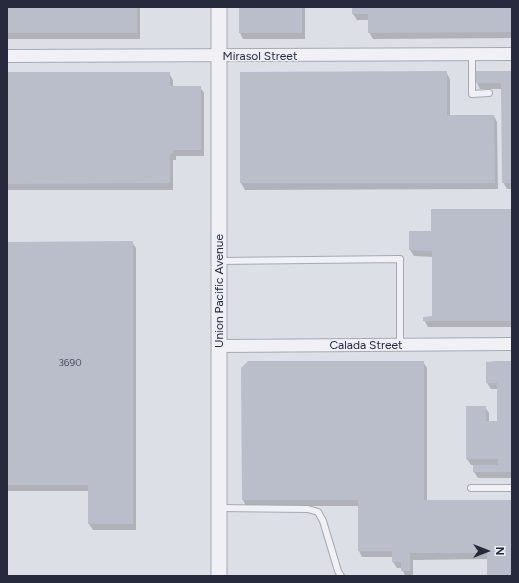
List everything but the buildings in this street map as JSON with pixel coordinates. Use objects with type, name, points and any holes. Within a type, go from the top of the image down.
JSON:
[{"type":"street","name":"Union Pacific Avenue","points":[[219,7],[219,576]]},
{"type":"street","name":"Mirasol Street","points":[[7,56],[512,54]]},
{"type":"street","name":"Calada Street","points":[[220,346],[512,344]]},
{"type":"lane","points":[[472,54],[472,94],[489,93]]},
{"type":"lane","points":[[219,261],[400,259],[400,345]]},
{"type":"lane","points":[[471,488],[512,488]]},
{"type":"lane","points":[[220,508],[308,509],[318,512],[324,521],[338,571],[341,576]]}]
